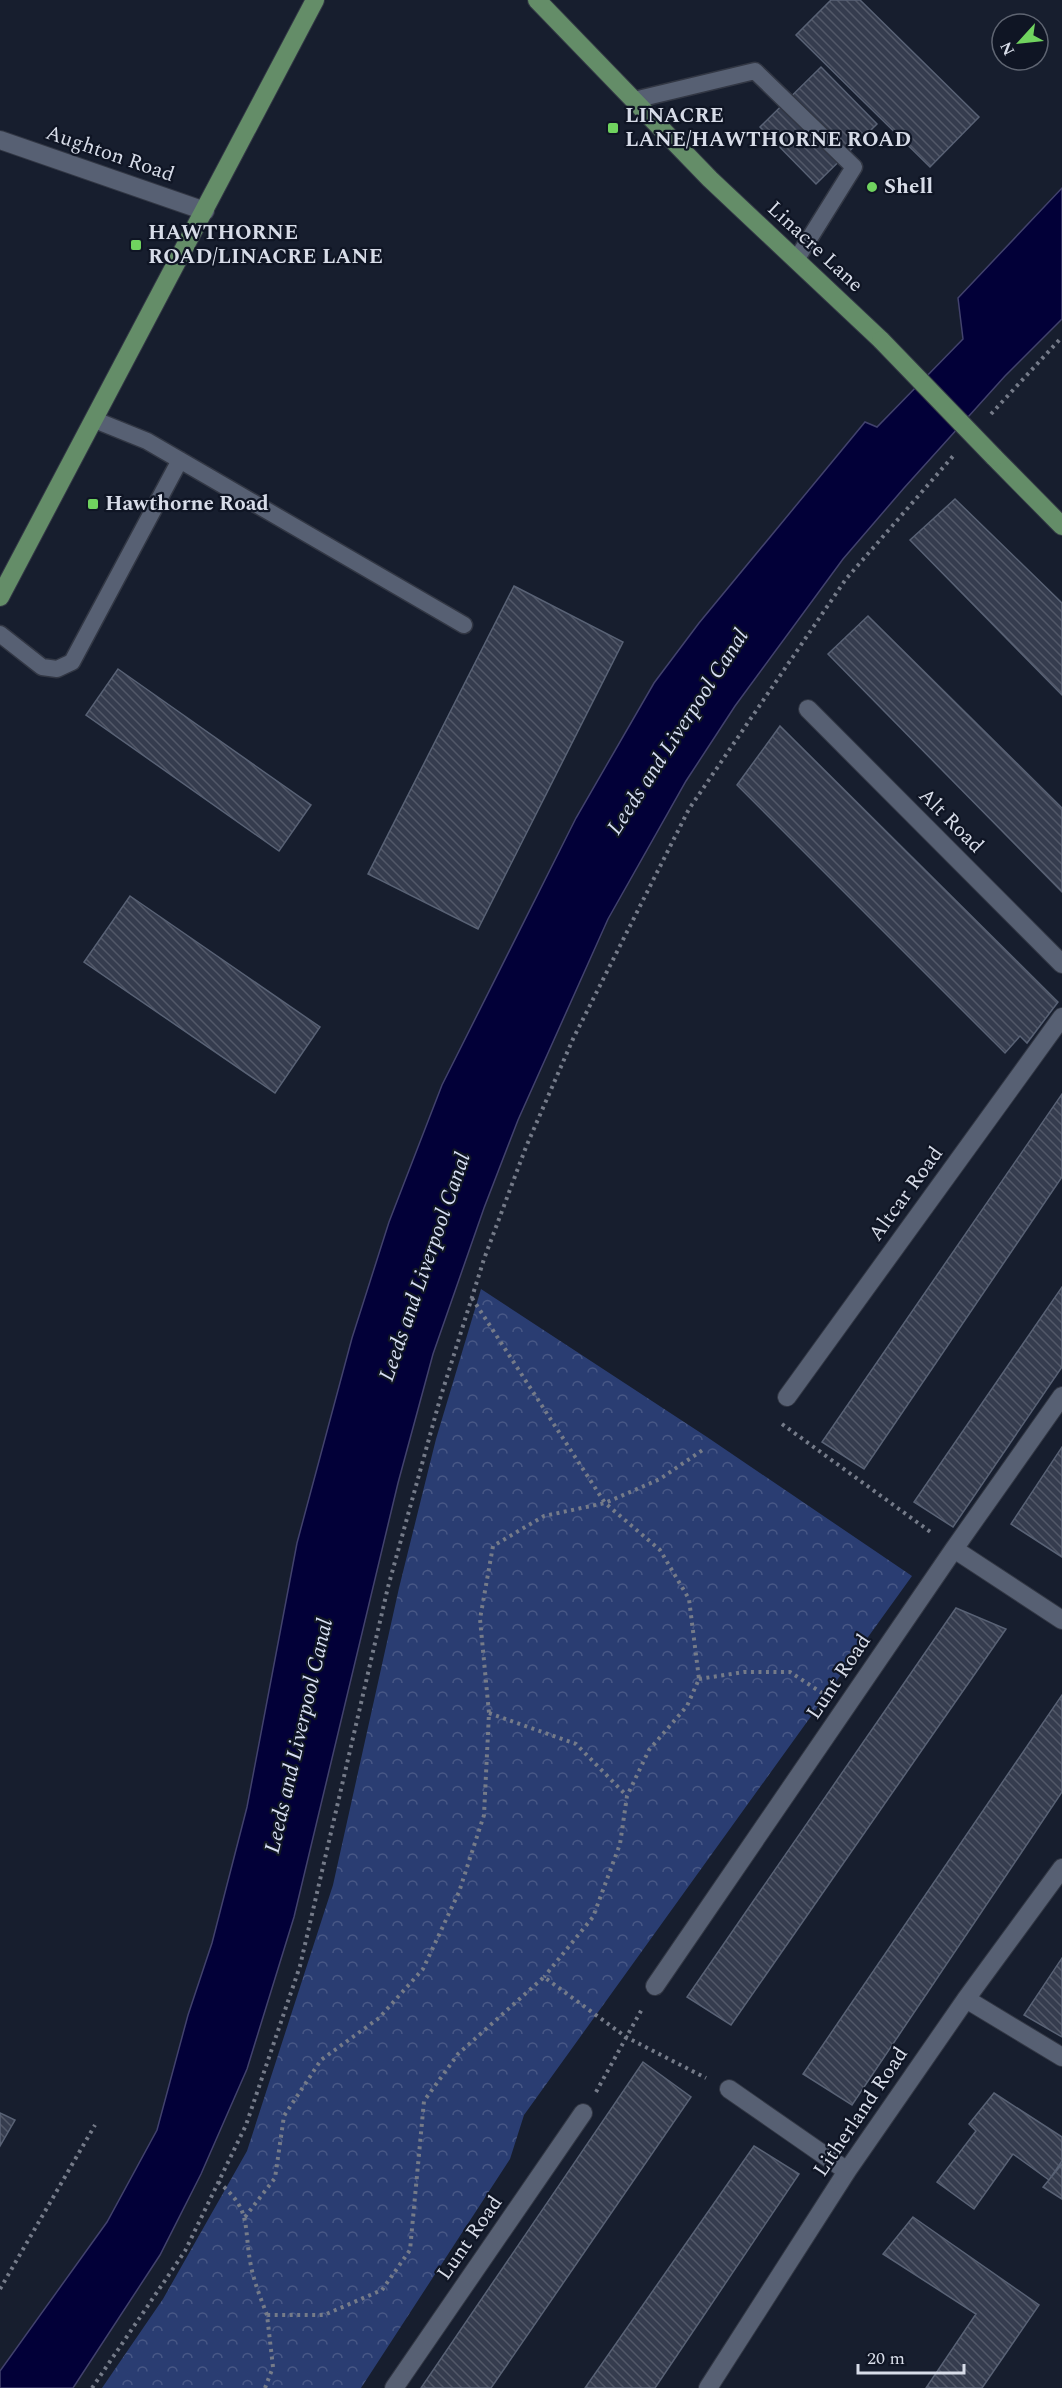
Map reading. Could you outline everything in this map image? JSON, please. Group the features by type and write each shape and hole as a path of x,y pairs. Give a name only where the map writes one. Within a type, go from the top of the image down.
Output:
{"main road":[{"path":"0,597 315,0"},
{"name":"Linacre Lane","path":"537,0 711,179 880,340 1062,526"}],"street":[{"name":"Aughton Road","path":"0,140 205,211"},
{"name":"Alt Road","path":"808,709 1062,964"},
{"name":"Altcar Road","path":"787,1396 1062,1017"},
{"name":"Lunt Road","path":"655,1986 954,1549 1062,1396"},
{"path":"954,1549 1062,1620"},
{"name":"Litherland Road","path":"708,2388 847,2171 966,1999 1062,1868"},
{"path":"966,1999 1062,2057"},
{"path":"729,2089 847,2171"},
{"name":"Lunt Road","path":"394,2388 584,2113"}],"lane":[{"path":"634,100 754,70 854,167 796,260"},
{"path":"94,420 147,441 464,625"},
{"path":"0,634 42,667 57,669 72,662 180,460"}],"path":[{"path":"985,421 1062,338"},
{"path":"92,2388 185,2251 246,2125 300,1965 388,1587 440,1399 484,1259 526,1147 568,1050 688,809 846,579 961,447"},
{"path":"267,2315 324,2315 382,2290 410,2250 424,2101 458,2054 544,1977 593,1917 620,1844 627,1796 649,1750 687,1706 699,1679 689,1599 660,1550 605,1503 472,1297"},
{"path":"787,1396 774,1418 954,1549"},
{"path":"245,2217 275,2178 284,2116 321,2060 379,2018 423,1969 459,1892 484,1815 489,1713 480,1619 493,1546 544,1516 605,1503 660,1479 704,1449"},
{"path":"699,1679 744,1672 790,1672 844,1709"},
{"path":"489,1713 576,1744 627,1796"},
{"path":"544,1977 626,2037 729,2089"},
{"path":"584,2113 655,1986"},
{"path":"0,2289 95,2125"},
{"path":"218,2182 233,2194 245,2217 251,2267 267,2315 273,2367 265,2388"}],"green space":[{"path":"481,1289 707,1437 912,1576 524,2115 510,2159 361,2388 102,2388 163,2299 247,2151 333,1885 399,1588 436,1439"}],"water":[{"name":"Leeds and Liverpool Canal","path":"1062,188 1062,319 1005,376 843,559 735,706 686,781 608,919 518,1120 484,1208 433,1354 398,1483 294,1917 247,2069 201,2174 160,2255 73,2388 0,2388 0,2371 107,2222 157,2130 188,2015 212,1943 247,1807 297,1543 352,1338 389,1222 442,1085 576,818 654,683 699,623 865,422 877,427 963,339 958,298"}],"building":[{"path":"831,0 860,0 979,117 930,167 796,35"},
{"path":"821,67 877,124 816,184 760,127"},
{"path":"955,499 1062,603 1062,695 910,540"},
{"path":"514,586 623,642 478,929 368,874"},
{"path":"868,616 1062,808 1062,892 828,654"},
{"path":"118,669 311,805 279,851 86,715"},
{"path":"780,726 1058,1002 1027,1043 1020,1036 1005,1053 737,785"},
{"path":"130,896 320,1027 275,1093 84,962"},
{"path":"1062,1094 1062,1177 864,1469 822,1442"},
{"path":"1062,1287 1062,1367 953,1527 914,1502"},
{"path":"1062,1447 1062,1557 1011,1524"},
{"path":"956,1608 1006,1629 731,2025 687,1997"},
{"path":"1062,1695 1062,1792 852,2105 803,2074"},
{"path":"1062,1958 1062,2037 1024,2015"},
{"path":"643,2062 691,2097 491,2388 421,2388"},
{"path":"994,2093 1062,2137 1062,2161 1049,2180 1013,2154 974,2209 937,2182 976,2131 969,2124"},
{"path":"0,2113 15,2120 0,2146"},
{"path":"754,2146 799,2174 655,2388 585,2388"},
{"path":"1062,2164 1062,2199 1043,2187"},
{"path":"913,2217 1039,2305 982,2388 926,2388 976,2314 883,2254"}],"place":[{"name":"LINACRE LANE/HAWTHORNE ROAD","path":"613,128"},
{"name":"Shell","path":"872,187"},
{"name":"HAWTHORNE ROAD/LINACRE LANE","path":"136,245"},
{"name":"Hawthorne Road","path":"93,504"}]}
